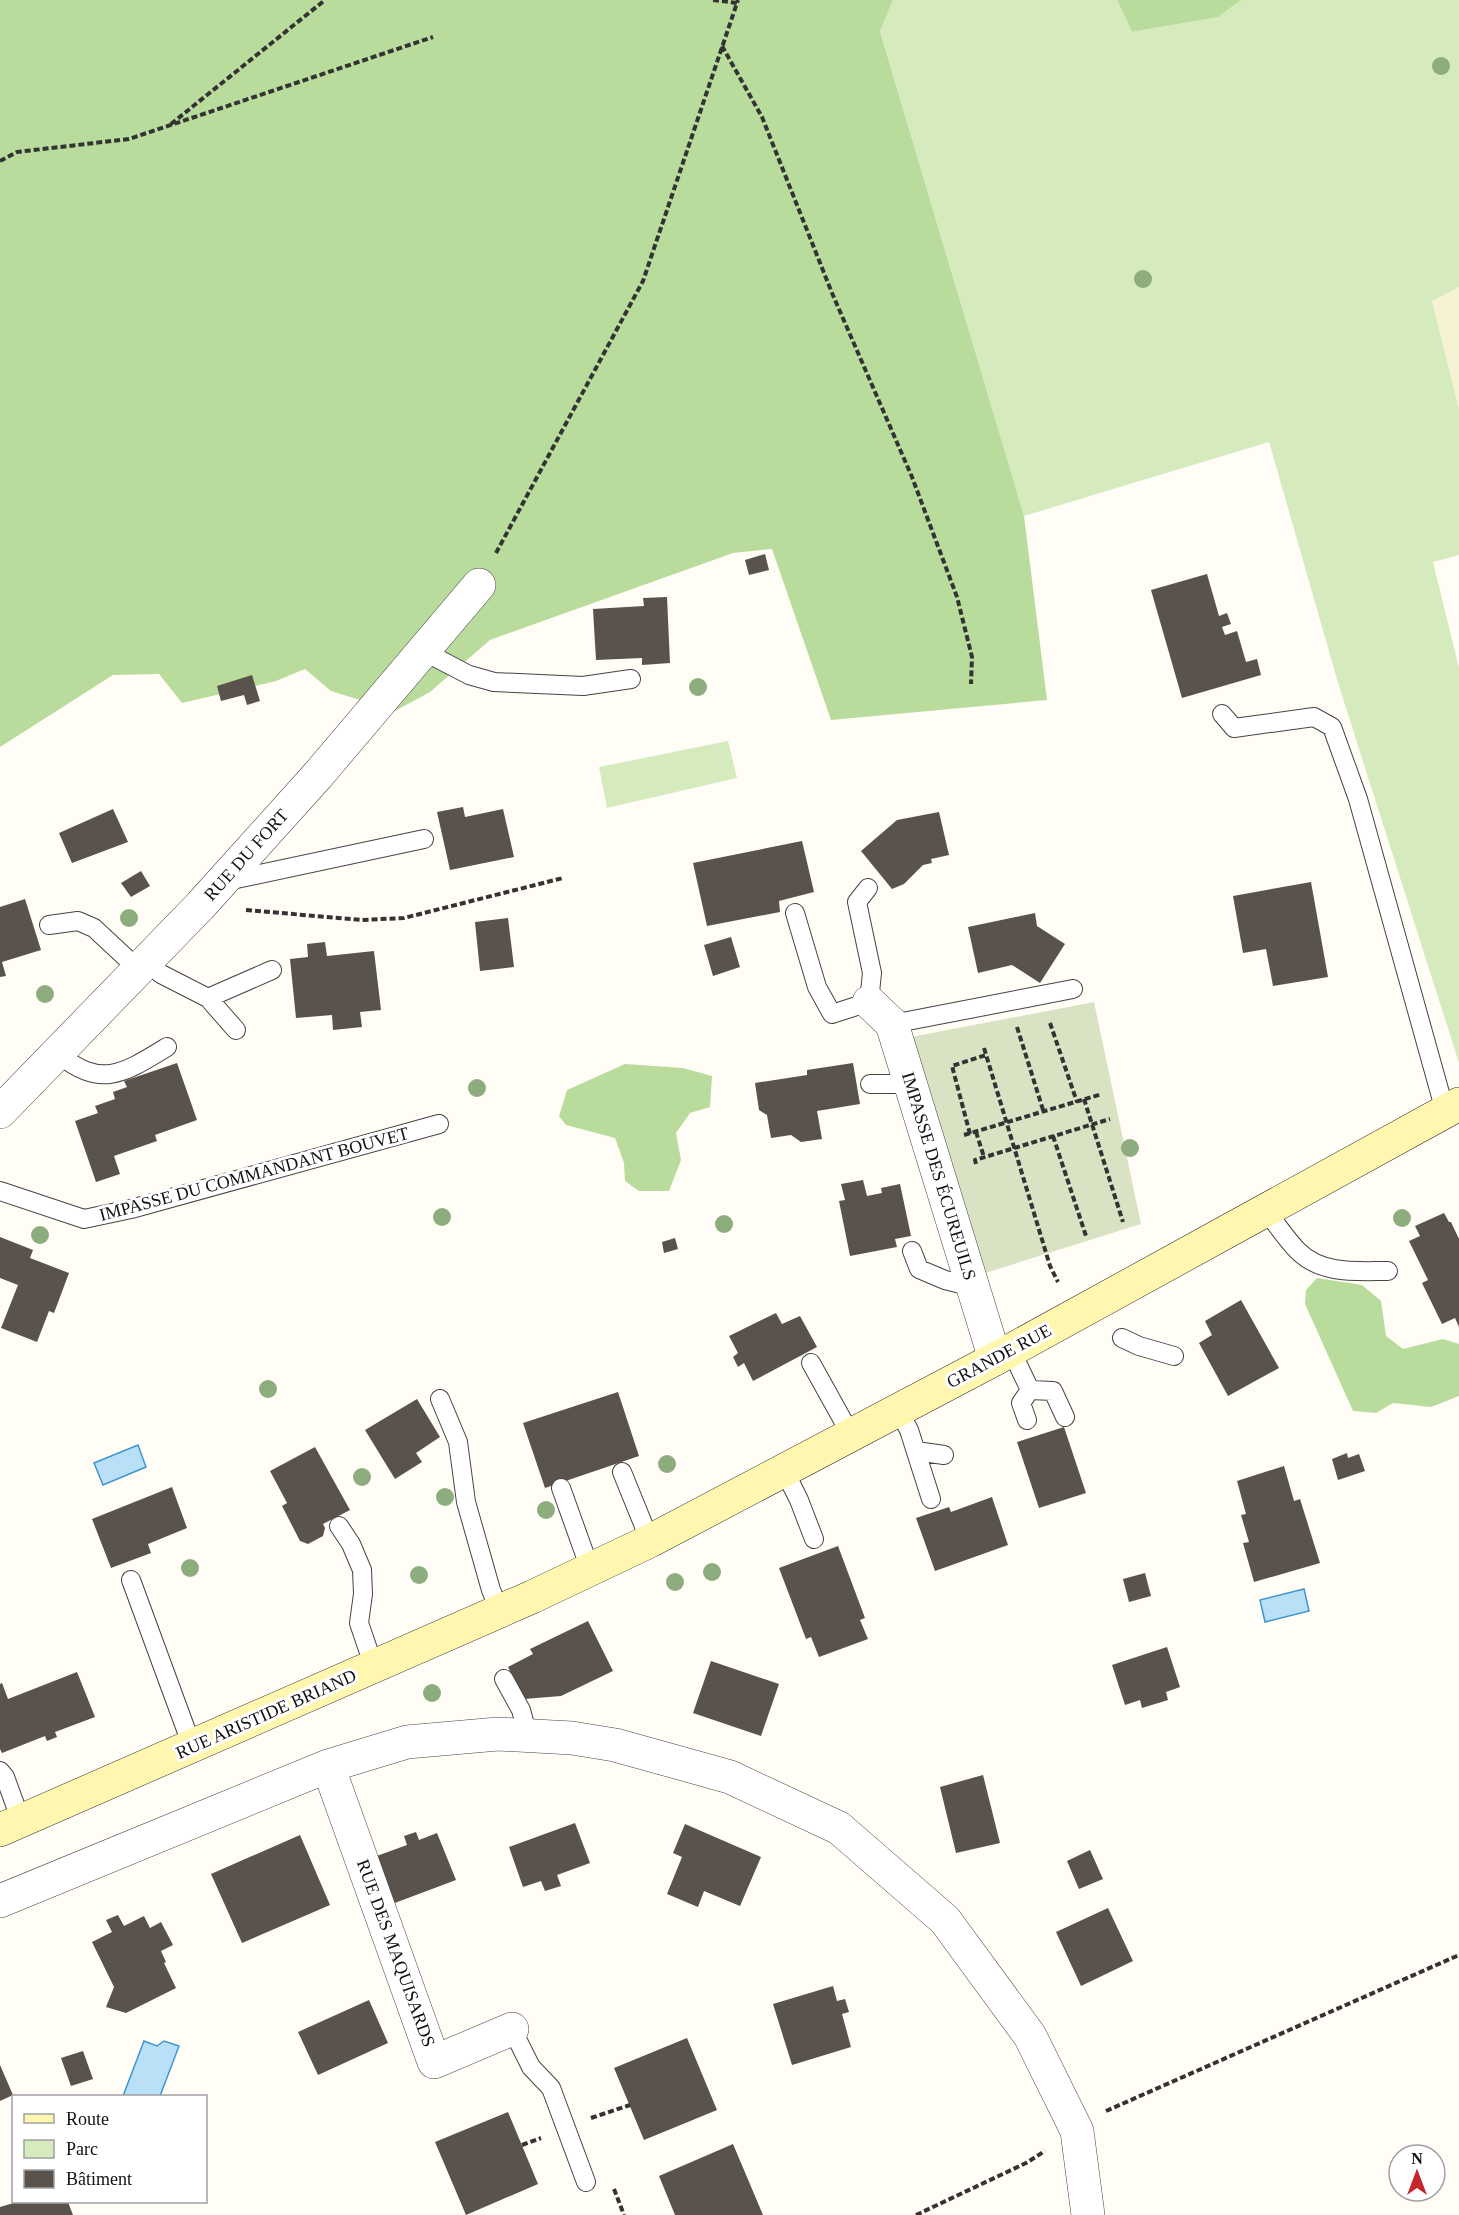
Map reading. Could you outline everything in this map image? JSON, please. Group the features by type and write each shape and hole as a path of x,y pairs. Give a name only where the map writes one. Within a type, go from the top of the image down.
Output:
{"street":[{"name":"RUE DU FORT","path":"0,1112 222,882 318,775 479,585"},
{"name":"IMPASSE DES ÉCUREUILS","path":"881,1013 910,1083 973,1287 1003,1355"},
{"name":"GRANDE RUE","path":"532,1598 650,1541 1003,1355 1452,1107"},
{"name":"RUE ARISTIDE BRIAND","path":"11,1826 532,1598"},
{"path":"0,1901 328,1766 407,1742 498,1734 573,1738 615,1745 730,1776 839,1828 945,1920 1030,2036 1077,2131 1088,2215"},
{"name":"RUE DES MAQUISARDS","path":"328,1766 435,2062 512,2029"}],"lane":[{"path":"423,651 469,675 494,682 583,686 631,679"},
{"path":"1222,714 1234,729 1314,717 1332,727 1358,799 1452,1107"},
{"path":"222,882 424,840"},
{"path":"868,888 857,902 881,1013"},
{"path":"795,913 817,987 832,1014 881,1013 1073,989"},
{"path":"49,925 78,921 94,928 142,966 208,998 236,1030"},
{"path":"208,998 272,970"},
{"path":"57,1053 70,1063 94,1075 113,1074 140,1063 166,1047"},
{"path":"870,1083 910,1083"},
{"name":"IMPASSE DU COMMANDANT BOUVET","path":"0,1191 84,1219 131,1209 439,1125"},
{"path":"1265,1210 1298,1252 1316,1263 1343,1271 1388,1271"},
{"path":"912,1251 919,1269 945,1280 973,1287"},
{"path":"1122,1338 1139,1346 1174,1356"},
{"path":"1003,1355 1030,1390 1053,1391 1065,1417"},
{"path":"811,1363 851,1435"},
{"path":"1027,1420 1021,1403 1030,1390"},
{"path":"440,1399 458,1442 466,1502 491,1590 500,1612"},
{"path":"898,1410 909,1430 931,1499"},
{"path":"916,1450 944,1455"},
{"path":"784,1470 814,1539"},
{"path":"622,1472 650,1541"},
{"path":"561,1488 590,1569"},
{"path":"339,1526 351,1544 362,1570 363,1594 359,1623 374,1667"},
{"path":"131,1580 192,1746"},
{"path":"504,1679 520,1710 528,1736"},
{"path":"0,1771 5,1777 11,1826"},
{"path":"512,2029 531,2067 551,2088 586,2182"}],"path":[{"path":"168,126 325,0"},
{"path":"479,585 643,281 737,2 713,0"},
{"path":"0,160 17,152 129,139 433,37"},
{"path":"722,46 762,117 832,293 912,477 957,597 972,657 971,684"},
{"path":"200,906 362,920 404,918 563,878"},
{"path":"1049,1020 1077,1102"},
{"path":"1016,1024 1044,1113"},
{"path":"984,1048 1050,1266 1060,1286"},
{"path":"970,1134 952,1066 986,1055"},
{"path":"955,1138 1101,1094"},
{"path":"1084,1099 1123,1222"},
{"path":"978,1171 975,1160 1110,1119"},
{"path":"976,1132 984,1157"},
{"path":"1053,1136 1086,1236"},
{"path":"916,2215 1026,2163 1109,2109 1459,1955"},
{"path":"586,2120 630,2105"}],"shaded area":[{"path":"1459,287 1459,409 1432,301"}],"green space":[{"path":"0,0 893,0 880,31 1024,516 1047,700 831,720 772,549 733,553 490,640 430,692 395,711 331,691 305,669 276,681 182,703 159,674 113,675 0,747"},
{"path":"893,0 1117,0 1132,32 1218,17 1241,0 1459,0 1459,287 1432,301 1459,409 1459,555 1433,562 1459,668 1459,1063 1339,686 1269,442 1024,516 880,30"},
{"path":"1117,0 1241,0 1218,17 1132,32"},
{"path":"728,741 737,778 607,808 599,767"},
{"path":"1094,1002 1141,1224 979,1275 911,1037"},
{"path":"625,1064 683,1068 712,1076 710,1107 690,1113 676,1133 681,1160 669,1191 639,1191 625,1181 624,1163 615,1138 566,1125 559,1116 567,1090"},
{"path":"1317,1278 1362,1285 1381,1301 1386,1336 1403,1349 1443,1339 1459,1344 1459,1396 1431,1407 1393,1403 1376,1413 1353,1411 1305,1304 1306,1290"}],"water":[{"path":"138,1445 146,1467 103,1485 94,1463"},
{"path":"1304,1589 1309,1611 1265,1622 1260,1600"},
{"path":"144,2041 157,2046 164,2041 179,2046 160,2095 123,2095"}],"building":[{"path":"765,554 769,570 749,575 745,560"},
{"path":"1207,574 1219,616 1227,613 1231,624 1222,627 1225,635 1237,631 1246,662 1257,659 1261,675 1182,698 1151,590"},
{"path":"667,597 670,663 642,665 642,658 596,660 593,609 644,606 643,598"},
{"path":"252,675 260,701 247,705 244,695 221,701 217,686"},
{"path":"463,807 465,817 503,809 514,857 450,870 437,812"},
{"path":"113,809 128,842 72,863 59,833"},
{"path":"939,812 949,855 931,859 932,863 923,865 904,884 892,889 861,851 897,820"},
{"path":"802,841 814,892 779,901 780,912 707,926 693,863"},
{"path":"141,871 150,886 131,897 121,883"},
{"path":"1311,882 1328,977 1273,986 1266,949 1243,953 1233,896"},
{"path":"25,899 41,950 2,962 6,976 0,977 0,907"},
{"path":"1035,913 1037,926 1065,944 1040,983 1012,965 978,973 968,927"},
{"path":"508,918 514,967 480,971 475,922"},
{"path":"731,937 740,967 713,976 704,945"},
{"path":"325,942 327,956 374,951 381,1010 360,1012 362,1027 333,1030 332,1015 296,1018 290,959 308,957 307,944"},
{"path":"177,1063 197,1120 155,1135 157,1141 114,1156 120,1174 96,1182 75,1121 98,1113 95,1106 115,1099 113,1092 127,1087 124,1081"},
{"path":"853,1063 860,1104 817,1111 822,1139 801,1142 791,1135 771,1138 767,1115 759,1110 755,1083 807,1075 807,1070"},
{"path":"863,1180 867,1196 882,1193 881,1188 900,1184 911,1236 895,1239 897,1247 850,1256 839,1201 845,1200 841,1184"},
{"path":"1444,1213 1459,1239 1459,1327 1455,1318 1442,1324 1422,1283 1428,1280 1409,1241 1420,1236 1415,1226"},
{"path":"0,1237 33,1250 30,1258 69,1273 54,1313 49,1311 37,1342 1,1328 18,1285 0,1278"},
{"path":"675,1238 678,1249 664,1253 662,1242"},
{"path":"1241,1300 1279,1368 1228,1396 1199,1343 1212,1335 1205,1321"},
{"path":"776,1313 782,1324 800,1316 817,1347 753,1381 744,1363 738,1367 733,1357 738,1353 729,1336"},
{"path":"618,1392 639,1456 545,1488 523,1423"},
{"path":"417,1399 440,1437 416,1453 422,1462 395,1479 365,1430"},
{"path":"1064,1427 1086,1493 1039,1508 1017,1442"},
{"path":"315,1447 350,1510 323,1524 325,1528 323,1536 308,1544 300,1541 282,1506 287,1503 270,1471"},
{"path":"1347,1453 1348,1458 1359,1454 1365,1471 1338,1480 1332,1459"},
{"path":"1284,1466 1294,1501 1300,1499 1320,1563 1254,1582 1243,1543 1249,1542 1241,1515 1246,1514 1237,1481"},
{"path":"172,1487 187,1528 148,1544 151,1553 111,1568 92,1519"},
{"path":"992,1497 1008,1545 935,1571 916,1518 949,1507 951,1512"},
{"path":"838,1546 865,1618 860,1620 868,1639 819,1657 811,1637 806,1639 779,1568"},
{"path":"1145,1573 1151,1596 1129,1602 1123,1579"},
{"path":"588,1621 613,1671 561,1696 524,1699 508,1667 533,1654 530,1649"},
{"path":"1167,1647 1180,1687 1166,1692 1168,1700 1142,1708 1140,1700 1125,1705 1112,1665"},
{"path":"711,1661 779,1684 761,1736 693,1713"},
{"path":"77,1672 95,1717 55,1732 57,1737 47,1741 45,1736 2,1753 0,1749 0,1684 2,1683 8,1699"},
{"path":"983,1775 1000,1843 956,1853 940,1787"},
{"path":"575,1823 590,1863 557,1875 561,1886 545,1891 541,1881 523,1887 509,1847"},
{"path":"685,1824 761,1857 740,1906 704,1891 698,1907 667,1894 682,1857 673,1853"},
{"path":"416,1832 419,1840 437,1833 456,1880 392,1904 374,1857 407,1845 404,1836"},
{"path":"300,1835 330,1905 242,1943 211,1874"},
{"path":"1090,1850 1103,1879 1079,1889 1067,1861"},
{"path":"1108,1908 1133,1961 1081,1986 1056,1932"},
{"path":"118,1915 124,1926 144,1916 150,1928 161,1922 173,1945 161,1951 176,1988 126,2013 106,2007 114,1987 92,1942 112,1932 106,1920"},
{"path":"833,1986 837,2001 845,1999 849,2012 842,2014 851,2047 792,2065 773,2004"},
{"path":"369,2000 388,2043 318,2075 298,2032"},
{"path":"687,2038 717,2110 644,2140 614,2068"},
{"path":"83,2051 93,2079 71,2086 61,2058"},
{"path":"0,2065 13,2095 0,2101"},
{"path":"508,2112 538,2184 466,2215 435,2142"},
{"path":"733,2144 763,2215 675,2215 659,2176"},
{"path":"14,2203 68,2203 73,2215 0,2215 0,2207"}]}
